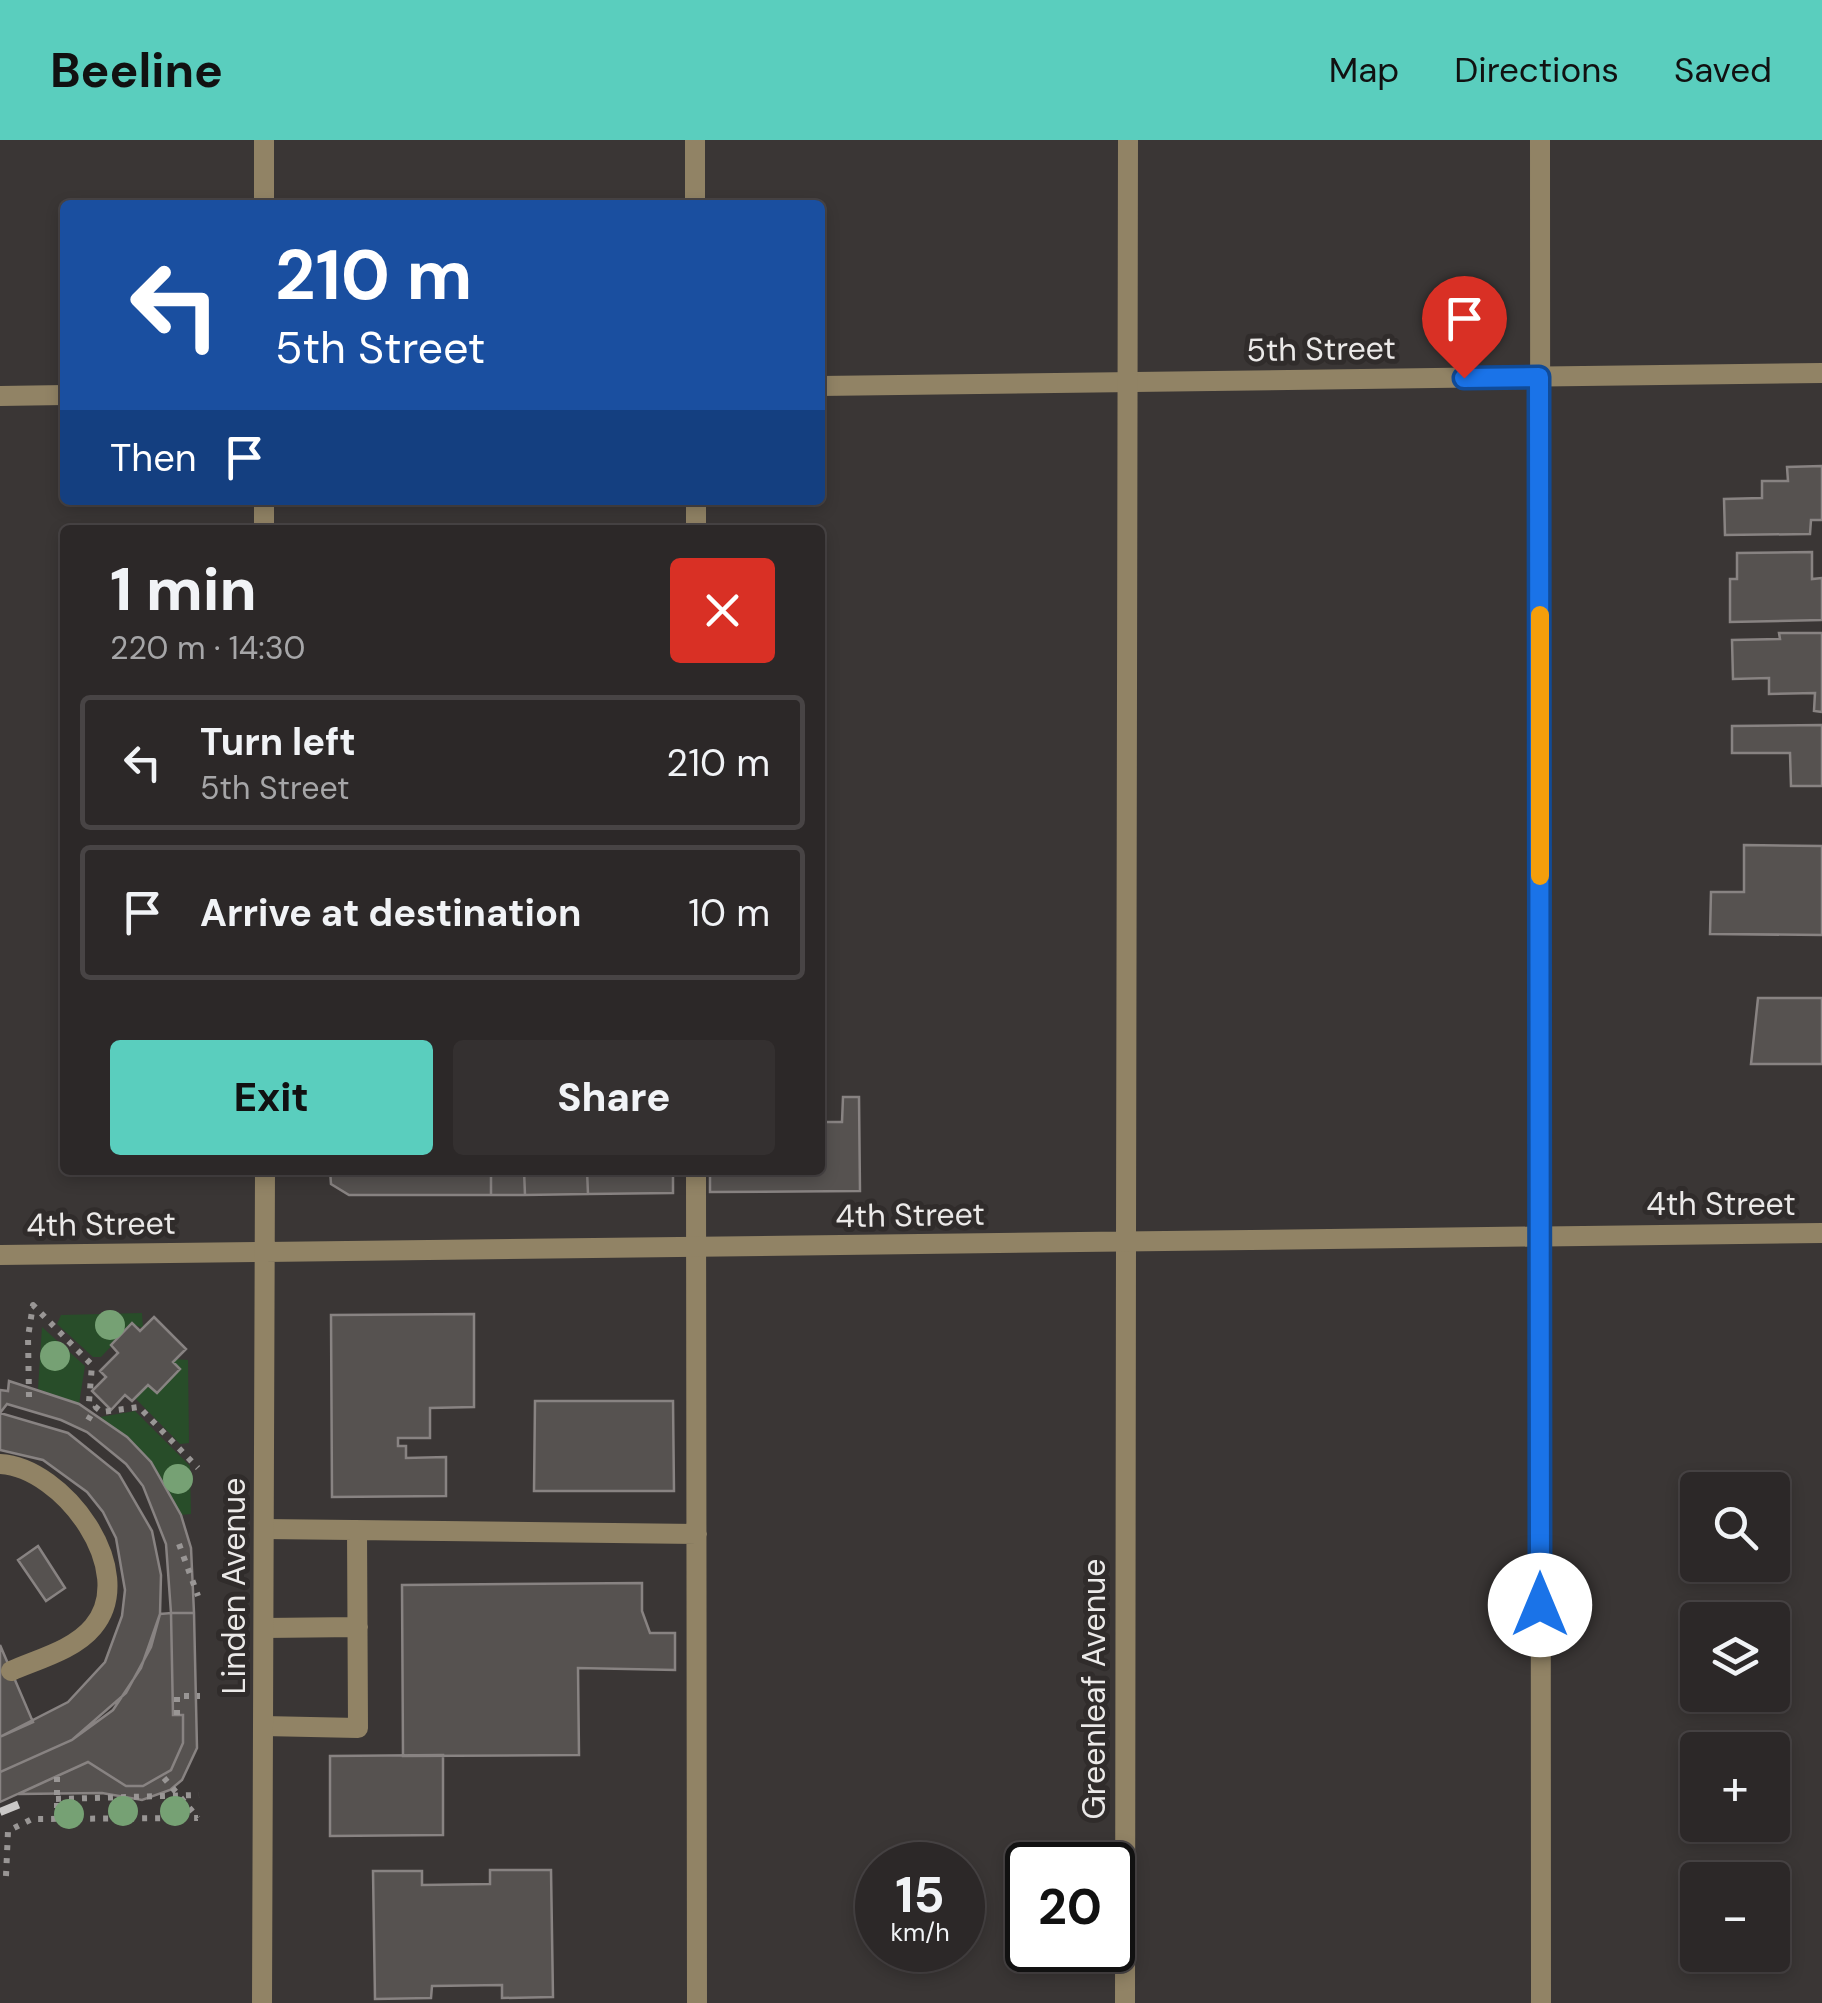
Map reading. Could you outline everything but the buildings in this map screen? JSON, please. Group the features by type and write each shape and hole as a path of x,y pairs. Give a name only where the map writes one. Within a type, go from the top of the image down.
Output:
{"street":[{"path":"264,140 264,200"},
{"path":"695,140 695,200"},
{"name":"Greenleaf Avenue","path":"1125,2003 1128,140"},
{"path":"1540,140 1540,2003"},
{"name":"5th Street","path":"825,386 1822,373"},
{"path":"0,396 60,395"},
{"name":"Linden Avenue","path":"262,2003 265,1175"},
{"path":"696,1175 697,2003"},
{"name":"4th Street","path":"0,1255 696,1250 1126,1240 1822,1233"},
{"path":"0,1464 34,1471 63,1494 90,1531 105,1562 107,1588 104,1610 76,1643 11,1671"},
{"path":"264,1528 697,1534"},
{"path":"263,1726 358,1728 356,1530"},
{"path":"264,1628 358,1627"}],"path":[{"path":"29,1397 28,1336 33,1306 92,1365 88,1402 102,1412 139,1407 198,1468"},
{"path":"88,1420 96,1407"},
{"path":"179,1544 198,1596"},
{"path":"178,1715 177,1696 200,1696"},
{"path":"56,1777 57,1819"},
{"path":"6,1876 8,1831 32,1819 198,1818 164,1778"},
{"path":"56,1799 199,1795"}],"green space":[{"path":"142,1313 143,1328 132,1324 101,1357 93,1357 57,1324 61,1315"},
{"path":"42,1327 85,1366 79,1404 38,1389"},
{"path":"188,1360 189,1443 180,1444 135,1398 148,1385 157,1393 180,1370 173,1362"},
{"path":"135,1411 190,1466 191,1514 181,1515 151,1462 100,1417"}],"railway":[{"path":"0,1812 25,1802"}],"slow traffic":[{"path":"1540,615 1540,876"}],"route":[{"path":"1464,378 1539,377 1540,1605"}]}
